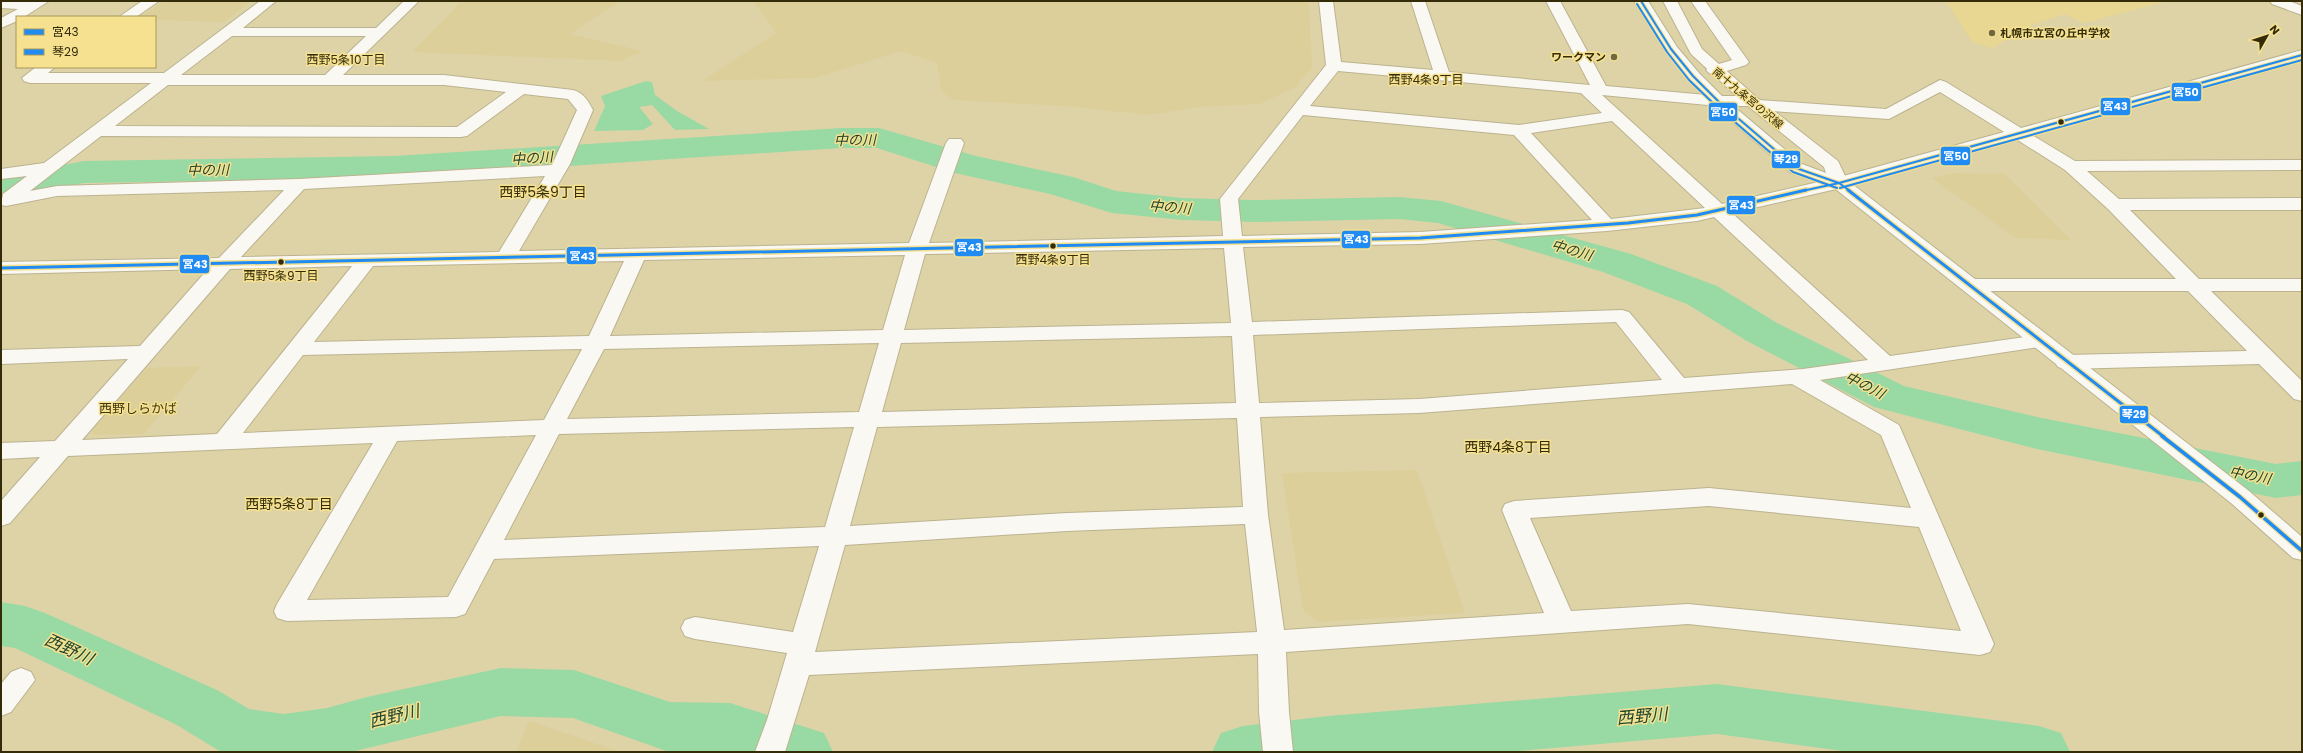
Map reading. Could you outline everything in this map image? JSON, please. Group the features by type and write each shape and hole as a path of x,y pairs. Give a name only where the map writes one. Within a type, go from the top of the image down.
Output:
{"street":[{"path":"128,16 152,1"},
{"path":"6,201 96,131 269,1"},
{"path":"329,80 412,1"},
{"path":"1278,752 1274,712 1272,642 1256,515 1242,329 1229,199 1334,66 1326,1"},
{"path":"1418,1 1443,76"},
{"path":"1553,1 1593,90 1614,116 1887,365"},
{"name":"南十九条宮の沢線","path":"1641,1 1671,49 1692,76 1718,101 1796,168 1839,183 2240,497 2302,551"},
{"name":"南十九条宮の沢線","path":"1670,1 1696,51 1714,70 1753,103 1832,165 1839,183"},
{"path":"1698,1 1741,62 1714,70"},
{"path":"2277,1 2302,11"},
{"path":"1,4 39,3"},
{"path":"1,24 39,3"},
{"path":"228,32 380,32"},
{"path":"1,268 917,248 1232,231 1420,238 1607,225 1716,210 1839,183 2302,55"},
{"path":"1334,66 1718,101 1889,114 1940,85 2071,166 2114,205 2302,394"},
{"path":"45,68 30,78 444,80 572,95 581,102 585,110 559,167 505,258"},
{"path":"96,131 461,132 522,88"},
{"path":"1298,110 1519,130 1614,116"},
{"path":"1519,130 1607,225"},
{"path":"770,752 782,720 917,248 955,143"},
{"path":"2071,166 2302,165"},
{"path":"6,201 58,191 299,184 559,167"},
{"path":"1,174 45,170"},
{"path":"1,518 224,264 299,184"},
{"path":"2114,205 2302,204"},
{"path":"389,435 287,611 456,607 597,342 638,254"},
{"path":"224,442 366,261"},
{"path":"1969,286 2302,284"},
{"path":"297,349 892,335 1242,329 1622,316 1678,386"},
{"path":"1,451 61,450 552,427 1419,406 1800,377 2039,341"},
{"path":"1,357 147,352"},
{"path":"2066,362 2265,357"},
{"path":"694,628 801,654 1272,642 1688,614 1980,644 1891,430 1800,377"},
{"path":"1562,622 1514,510 1709,497 1928,519"},
{"path":"486,550 835,536 1067,522 1256,515"},
{"path":"1,704 21,680"}],"shaded area":[{"name":"札幌市立宮の丘中学校","path":"1946,1 2168,1 2084,23 2065,14 2034,24 1992,48 1972,42"},
{"path":"646,81 652,82 655,95 677,111 709,129 675,130 652,105 639,107 653,124 643,130 594,131 605,106 601,96"}],"green space":[{"path":"165,1 251,1 224,22 156,20 156,16 142,16"},
{"path":"462,1 620,1 570,34 642,51 620,61 412,52"},
{"path":"753,1 1309,1 1312,68 1295,87 1260,104 1199,107 1149,115 1064,106 954,100 941,91 937,63 901,51 815,78 702,81 776,33"},
{"path":"1954,173 2005,174 2071,240 2016,238 1932,178"},
{"name":"西野しらかば","path":"201,366 144,434 94,435 92,430 147,368"},
{"path":"1417,470 1465,613 1318,622 1303,610 1282,473"},
{"path":"529,721 621,752 516,752"}],"waterway":[{"name":"中の川","path":"1,188 84,172 394,167 686,147 842,138 879,138 968,165 1060,185 1112,202 1182,209 1254,211 1399,208 1441,212 1617,263 1702,295 1762,332 1890,397 2037,433 2276,481 2302,478"},
{"name":"西野川","path":"1,624 25,628 198,708 237,732 284,740 327,734 367,722 501,692 574,694 670,727 730,728 802,752"},
{"name":"西野川","path":"1243,752 1328,742 1717,709 2039,752"}],"transit line":[{"name":"琴29","path":"1641,1 1671,49 1693,76 1718,101 1796,168 1839,183 2240,497 2302,551"},
{"name":"宮50","path":"1637,4 1667,52 1689,80 1715,105 1793,172 1837,188"},
{"name":"宮43","path":"1,268 1420,238 1628,223 1697,215 1839,183 2302,55"},
{"name":"宮50","path":"1840,188 2302,60"}],"place":[{"name":"札幌市立宮の丘中学校","path":"1992,33"},
{"name":"ワークマン","path":"1614,57"},
{"name":"西野4条9丁目","path":"1053,246"},
{"name":"西野5条9丁目","path":"281,262"}],"district":[{"name":"西野5条10丁目","path":"346,60"},
{"name":"西野4条9丁目","path":"1426,80"},
{"name":"西野5条9丁目","path":"543,192"},
{"name":"西野4条8丁目","path":"1508,447"},
{"name":"西野5条8丁目","path":"289,504"}]}
